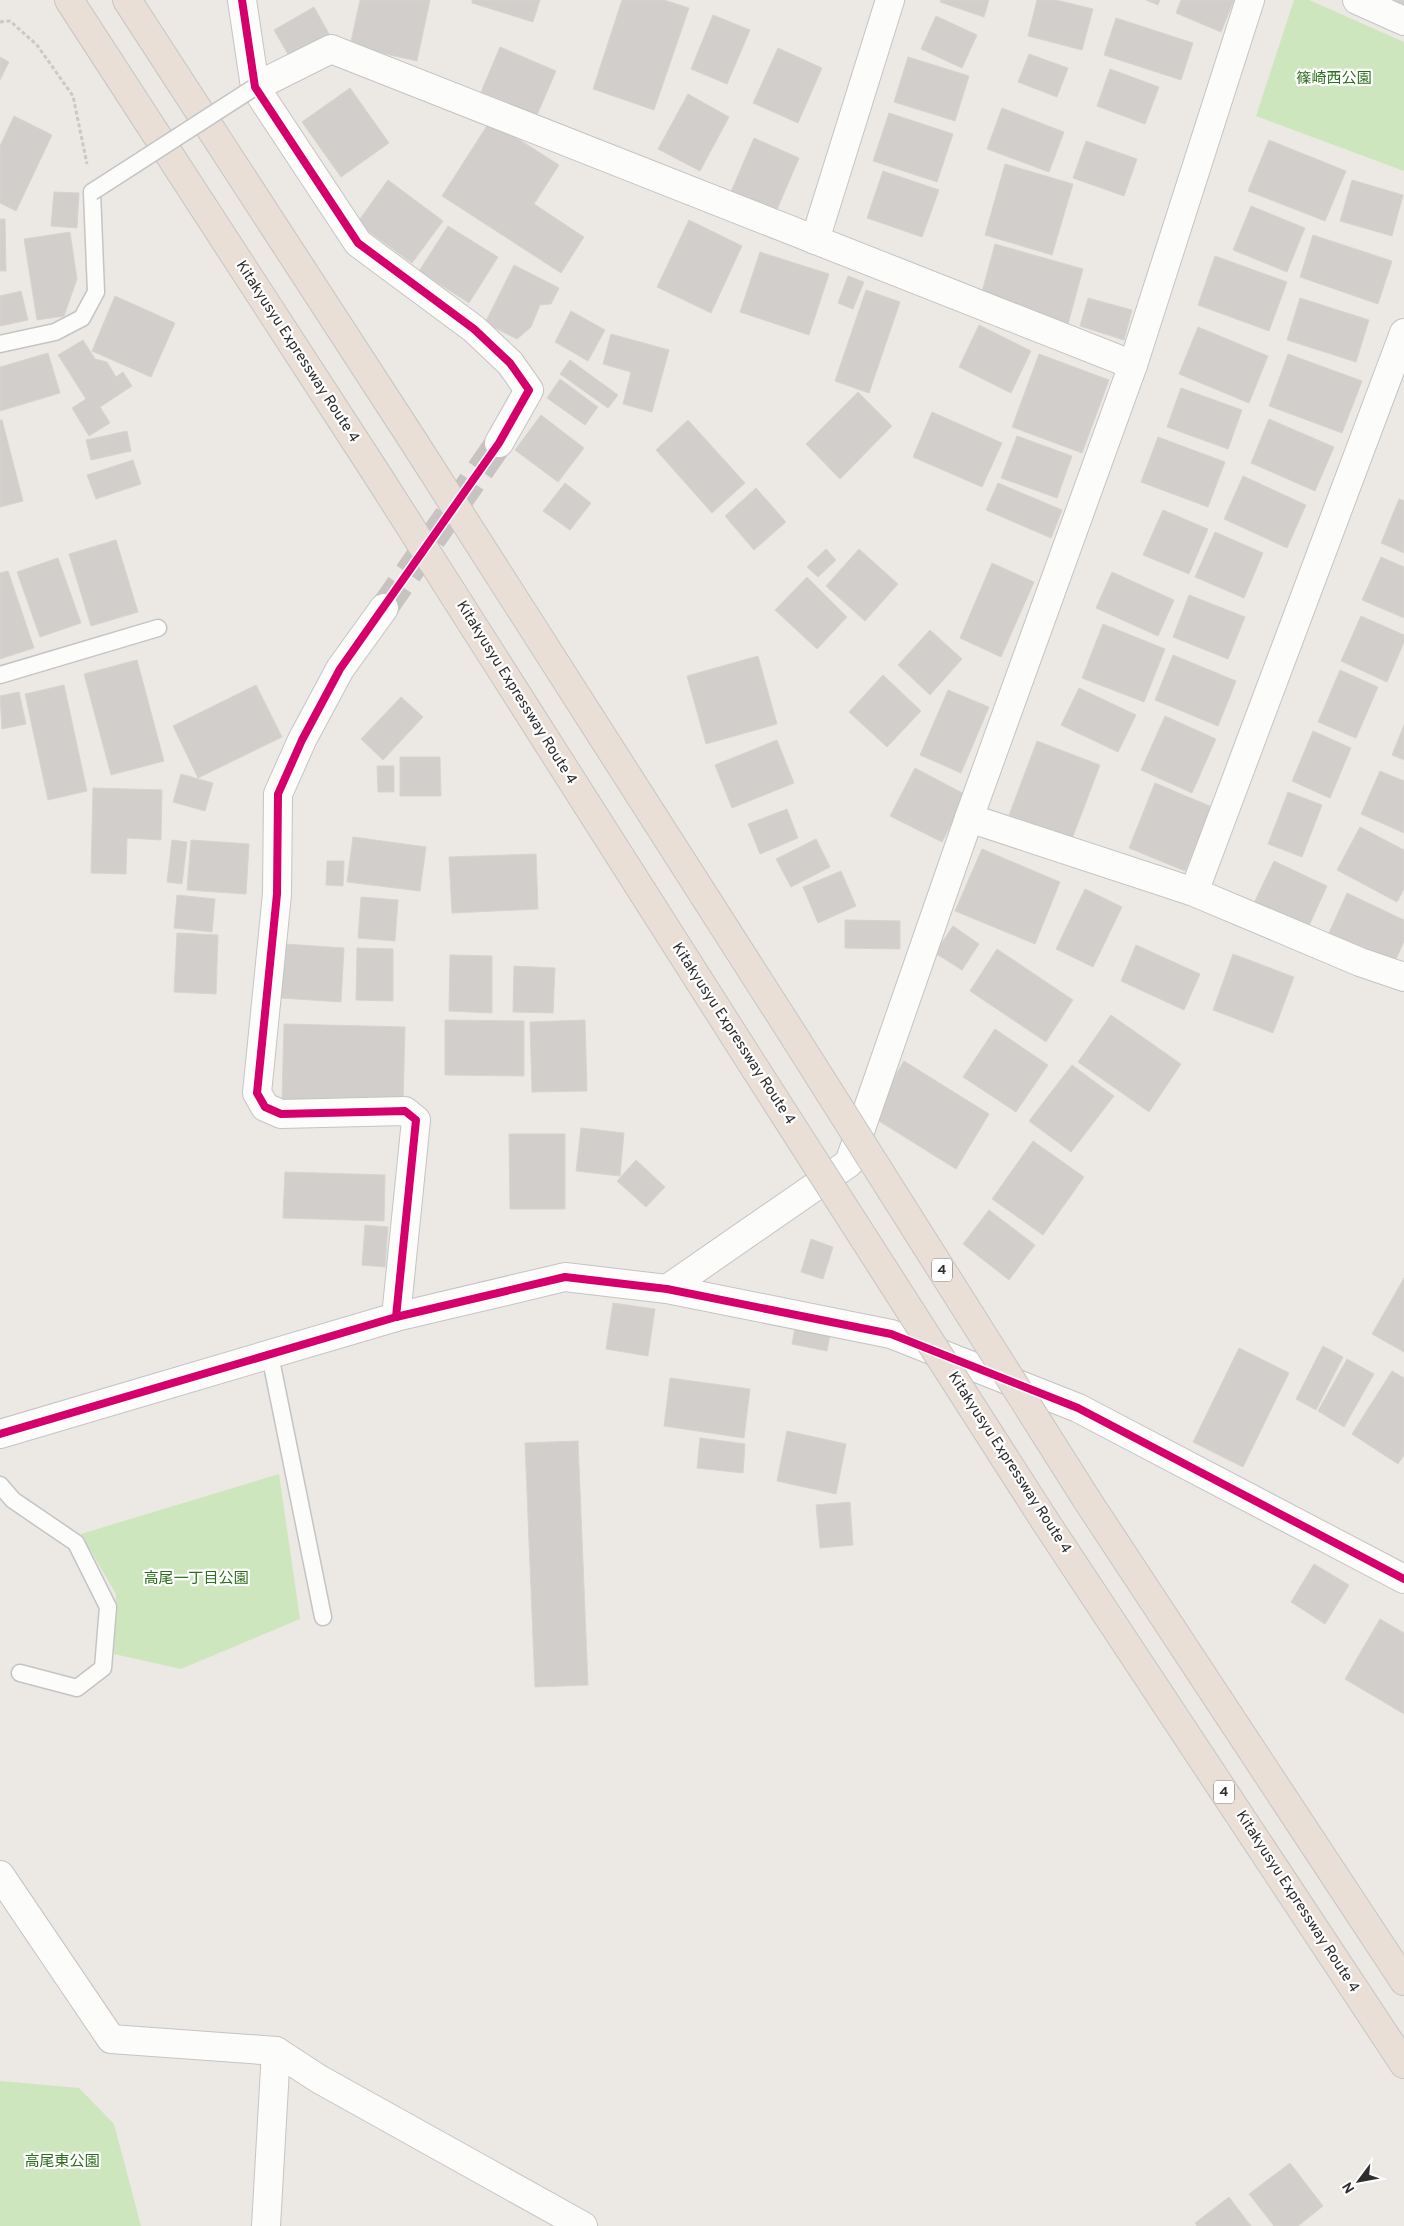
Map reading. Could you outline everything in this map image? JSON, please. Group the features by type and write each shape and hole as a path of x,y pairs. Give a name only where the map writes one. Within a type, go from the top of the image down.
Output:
{"highway":[{"name":"Kitakyusyu Expressway Route 4","path":"69,0 378,476 1045,1521 1404,2064"},
{"name":"4","path":"126,0 414,442 1087,1500 1404,1981"}],"street":[{"path":"242,0 255,87 358,243 474,329 510,363 529,390 499,443"},
{"path":"816,240 890,0"},
{"path":"667,1289 849,1163 969,818 1133,365 1250,0"},
{"path":"1357,0 1404,21"},
{"path":"255,87 332,49 1133,365"},
{"path":"1194,892 1404,332"},
{"path":"384,608 340,669 302,740 278,794 277,894 257,1093 264,1108 281,1114 405,1111 416,1120 396,1317"},
{"path":"969,818 1194,892 1360,962 1404,978"},
{"path":"0,1434 396,1317 565,1277 667,1289 891,1334 1078,1408 1404,1579"},
{"path":"0,1875 112,2039 276,2050 319,2078 583,2226"},
{"path":"266,2226 276,2050"}],"lane":[{"path":"0,344 55,332 82,318 96,292 92,192 255,87"},
{"path":"0,675 158,628"},
{"path":"270,1355 323,1617"},
{"path":"0,1485 12,1500 76,1543 108,1606 102,1668 77,1688 20,1673"}],"path":[{"path":"0,22 10,21 38,44 73,96 92,192"}],"green space":[{"name":"篠崎西公園","path":"1294,0 1309,0 1404,42 1404,171 1256,116"},
{"name":"高尾一丁目公園","path":"279,1474 300,1619 181,1669 114,1654 116,1594 81,1534"},
{"name":"高尾東公園","path":"0,2081 79,2088 114,2124 141,2226 0,2226"}],"building":[{"path":"360,0 430,0 417,61 350,46"},
{"path":"472,0 540,0 533,22 472,3"},
{"path":"622,0 664,0 689,8 654,110 593,89"},
{"path":"941,0 989,0 984,17 940,2"},
{"path":"1037,0 1056,0 1093,9 1082,50 1028,36"},
{"path":"1146,0 1160,0 1158,5"},
{"path":"1181,0 1234,0 1221,32 1176,13"},
{"path":"1384,0 1404,0 1404,8"},
{"path":"314,7 333,41 293,63 274,30"},
{"path":"713,15 750,30 727,84 691,69"},
{"path":"936,16 977,35 962,68 921,49"},
{"path":"1116,18 1193,43 1181,80 1104,55"},
{"path":"500,47 556,71 537,115 481,92"},
{"path":"778,48 822,68 798,123 753,103"},
{"path":"1029,54 1068,68 1057,97 1018,82"},
{"path":"0,57 9,62 0,80"},
{"path":"908,57 969,76 955,121 894,102"},
{"path":"1110,69 1159,87 1145,124 1097,106"},
{"path":"350,88 389,143 341,177 302,122"},
{"path":"688,94 729,117 700,171 658,149"},
{"path":"1002,108 1064,132 1049,172 987,149"},
{"path":"889,113 953,134 937,182 873,161"},
{"path":"14,116 52,135 16,211 0,203 0,146"},
{"path":"490,121 559,165 534,204 584,237 561,273 442,196"},
{"path":"754,138 799,158 775,214 730,194"},
{"path":"1269,140 1346,171 1325,221 1248,191"},
{"path":"1086,141 1137,159 1124,196 1073,178"},
{"path":"1005,164 1073,184 1052,255 985,235"},
{"path":"883,171 939,190 922,237 867,218"},
{"path":"388,180 443,221 412,263 357,223"},
{"path":"1352,180 1403,195 1392,236 1340,221"},
{"path":"54,192 79,193 77,228 51,226"},
{"path":"1251,206 1305,228 1287,272 1233,250"},
{"path":"0,219 5,219 6,271 0,271"},
{"path":"689,220 742,246 711,313 657,287"},
{"path":"448,226 498,257 469,303 419,271"},
{"path":"70,232 77,279 64,316 37,320 24,239"},
{"path":"1313,235 1392,261 1378,304 1300,277"},
{"path":"995,244 1083,269 1068,324 980,299"},
{"path":"760,252 829,274 809,335 740,312"},
{"path":"1215,256 1287,282 1269,331 1198,305"},
{"path":"514,265 559,288 551,304 540,305 531,327 517,339 485,323"},
{"path":"848,276 864,282 853,309 838,303"},
{"path":"866,290 900,302 869,393 835,381"},
{"path":"21,291 28,320 0,326 0,296"},
{"path":"115,296 175,323 151,377 92,351"},
{"path":"1088,298 1132,310 1124,340 1080,326"},
{"path":"1300,298 1369,320 1356,362 1287,340"},
{"path":"571,311 605,330 588,361 555,342"},
{"path":"979,325 1031,351 1011,393 959,367"},
{"path":"1198,327 1268,356 1249,403 1179,374"},
{"path":"611,334 669,350 652,412 623,404 631,372 603,364"},
{"path":"83,340 95,359 107,362 116,377 123,372 132,386 100,407 110,423 89,436 72,408 86,399 58,355"},
{"path":"48,353 60,393 0,411 0,367"},
{"path":"1039,354 1109,380 1082,453 1012,427"},
{"path":"1288,354 1362,381 1342,433 1269,406"},
{"path":"570,360 618,395 608,408 560,374"},
{"path":"560,379 598,407 585,425 547,398"},
{"path":"1181,388 1242,410 1228,449 1167,427"},
{"path":"858,392 892,426 840,479 806,444"},
{"path":"932,412 1002,443 982,487 913,457"},
{"path":"541,415 584,448 558,482 515,450"},
{"path":"1269,419 1334,447 1315,491 1251,463"},
{"path":"0,420 2,420 23,501 0,507"},
{"path":"688,420 745,483 712,513 656,450"},
{"path":"127,431 131,451 91,460 86,440"},
{"path":"1017,436 1072,456 1057,498 1001,478"},
{"path":"1158,437 1225,462 1208,507 1141,482"},
{"path":"133,460 141,484 96,499 87,475"},
{"path":"1243,476 1306,505 1287,548 1224,519"},
{"path":"565,483 591,503 570,530 543,511"},
{"path":"998,483 1062,510 1051,538 986,510"},
{"path":"756,488 786,522 754,550 725,516"},
{"path":"1399,499 1404,501 1404,553 1381,543"},
{"path":"1163,510 1208,529 1189,574 1143,555"},
{"path":"1215,532 1263,553 1244,598 1195,577"},
{"path":"116,540 138,612 91,626 69,554"},
{"path":"826,549 836,560 818,577 807,567"},
{"path":"859,549 898,584 865,621 826,586"},
{"path":"1381,557 1404,567 1404,618 1362,600"},
{"path":"58,558 81,623 40,637 17,572"},
{"path":"992,563 1034,582 1001,657 960,638"},
{"path":"8,571 34,648 0,659 0,573"},
{"path":"1112,572 1174,600 1158,636 1096,608"},
{"path":"807,577 847,617 817,649 775,610"},
{"path":"1189,595 1245,617 1228,659 1173,637"},
{"path":"1361,616 1404,635 1404,642 1387,682 1341,661"},
{"path":"1103,624 1165,649 1144,702 1082,678"},
{"path":"930,630 962,659 930,695 898,665"},
{"path":"1173,655 1236,681 1218,726 1155,700"},
{"path":"758,656 777,724 706,744 687,676"},
{"path":"137,660 164,761 111,775 84,674"},
{"path":"1340,670 1378,687 1356,738 1318,722"},
{"path":"883,675 921,711 887,747 849,712"},
{"path":"64,685 87,791 48,800 25,694"},
{"path":"256,685 282,737 198,778 173,726"},
{"path":"1079,688 1136,715 1118,752 1061,725"},
{"path":"948,690 989,707 961,773 920,755"},
{"path":"19,692 26,724 2,729 0,696"},
{"path":"401,697 423,717 383,760 361,739"},
{"path":"1165,716 1216,739 1192,793 1141,770"},
{"path":"1404,725 1404,760 1392,755"},
{"path":"1313,731 1351,748 1330,798 1292,781"},
{"path":"777,740 794,783 732,808 715,765"},
{"path":"1037,741 1100,765 1072,839 1009,815"},
{"path":"400,757 440,757 441,796 400,796"},
{"path":"377,766 394,766 394,792 378,792"},
{"path":"915,768 966,795 942,842 890,816"},
{"path":"1380,771 1404,781 1404,833 1361,814"},
{"path":"181,774 213,783 205,811 173,802"},
{"path":"1155,783 1212,807 1185,871 1129,848"},
{"path":"93,788 162,790 161,840 127,838 126,874 91,873"},
{"path":"1288,792 1322,805 1302,857 1268,844"},
{"path":"787,809 798,838 760,854 748,824"},
{"path":"1360,827 1404,850 1404,889 1397,902 1337,870"},
{"path":"353,837 426,847 420,891 347,882"},
{"path":"816,839 830,867 791,887 776,859"},
{"path":"172,840 187,842 182,884 167,882"},
{"path":"191,840 249,844 246,894 187,890"},
{"path":"982,849 1060,882 1035,944 955,911"},
{"path":"536,854 538,909 452,913 449,857"},
{"path":"327,861 344,861 343,886 326,885"},
{"path":"1274,861 1327,886 1307,930 1253,905"},
{"path":"841,871 856,906 818,923 803,887"},
{"path":"1085,889 1122,907 1093,967 1056,949"},
{"path":"1347,893 1404,920 1404,941 1393,966 1328,935"},
{"path":"177,895 215,899 212,932 174,928"},
{"path":"361,897 398,900 395,941 358,938"},
{"path":"845,920 900,921 900,949 845,948"},
{"path":"953,926 979,944 962,970 935,953"},
{"path":"177,933 218,935 216,994 174,992"},
{"path":"285,944 344,948 341,1002 281,998"},
{"path":"1136,945 1200,974 1184,1010 1121,981"},
{"path":"357,948 393,949 393,1001 356,1000"},
{"path":"997,949 1073,1000 1046,1042 970,991"},
{"path":"1233,954 1294,977 1273,1033 1213,1010"},
{"path":"450,955 492,956 492,1013 449,1011"},
{"path":"514,966 555,968 553,1013 513,1012"},
{"path":"1111,1015 1181,1064 1149,1112 1078,1062"},
{"path":"445,1020 524,1021 524,1076 445,1075"},
{"path":"585,1020 587,1091 532,1092 530,1022"},
{"path":"284,1024 405,1027 403,1103 282,1100"},
{"path":"995,1029 1048,1065 1016,1112 963,1077"},
{"path":"904,1061 989,1114 956,1169 871,1116"},
{"path":"1072,1065 1114,1096 1071,1152 1029,1121"},
{"path":"581,1128 624,1133 620,1176 576,1171"},
{"path":"509,1134 565,1134 565,1209 510,1209"},
{"path":"1033,1141 1084,1177 1043,1235 992,1199"},
{"path":"636,1160 665,1187 646,1207 617,1181"},
{"path":"285,1172 385,1175 384,1221 283,1218"},
{"path":"989,1210 1035,1245 1009,1280 963,1244"},
{"path":"365,1225 388,1227 385,1267 362,1265"},
{"path":"811,1239 833,1247 823,1279 801,1272"},
{"path":"1404,1278 1404,1352 1372,1334"},
{"path":"613,1303 655,1309 648,1356 606,1349"},
{"path":"798,1311 833,1318 827,1351 792,1344"},
{"path":"1323,1346 1343,1357 1316,1410 1296,1399"},
{"path":"1239,1348 1289,1373 1243,1467 1193,1442"},
{"path":"1347,1359 1374,1374 1344,1427 1318,1411"},
{"path":"1392,1371 1404,1378 1404,1455 1398,1464 1352,1434"},
{"path":"670,1378 750,1389 744,1438 664,1426"},
{"path":"787,1431 846,1444 836,1494 777,1481"},
{"path":"700,1438 745,1444 743,1473 697,1468"},
{"path":"578,1441 588,1685 535,1687 525,1443"},
{"path":"850,1502 853,1545 820,1548 816,1505"},
{"path":"1314,1564 1349,1585 1325,1624 1291,1602"},
{"path":"1380,1619 1404,1633 1404,1714 1345,1679"},
{"path":"1290,2163 1323,2206 1298,2226 1274,2226 1249,2194"},
{"path":"1229,2197 1251,2226 1197,2226 1195,2223"}],"tunnel":[{"path":"384,608 499,443"}],"cycle path":[{"path":"242,0 255,87 358,243 474,329 510,363 529,390 499,443 340,669 302,740 278,794 277,894 257,1093 265,1107 281,1114 405,1111 416,1120 396,1317"},
{"path":"0,1434 396,1317 565,1277 667,1289 891,1334 1078,1408 1404,1579"}]}
